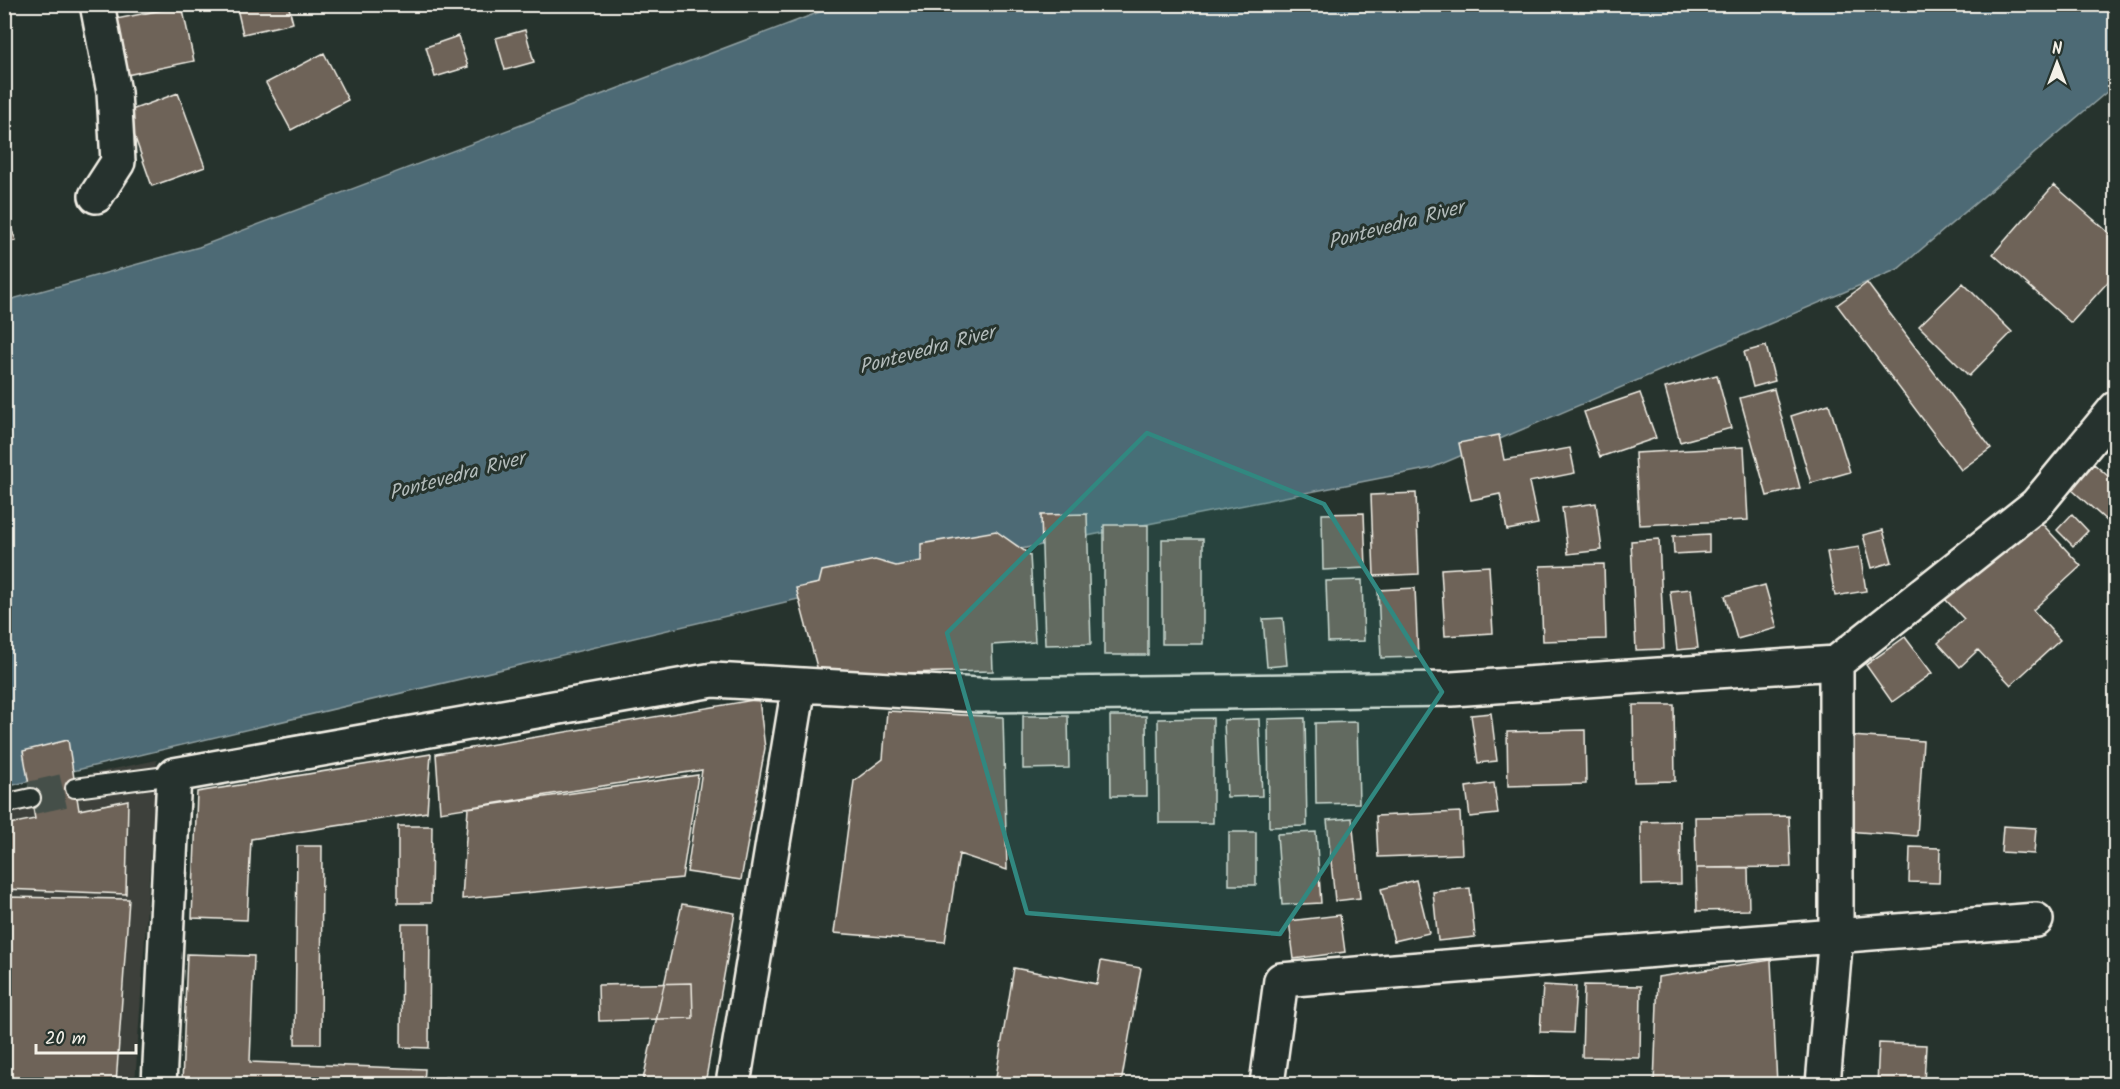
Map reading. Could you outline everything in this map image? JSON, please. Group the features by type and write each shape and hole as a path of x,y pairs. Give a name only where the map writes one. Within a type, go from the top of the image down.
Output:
{"street":[{"path":"96,196 118,162 114,92 97,4"},
{"path":"159,1084 174,775 713,680 979,695 1452,689 1836,663 2036,505 2115,408"},
{"path":"1823,1084 1836,934 1836,663"},
{"path":"733,1084 799,686"},
{"path":"1267,1084 1281,980 1836,934 2036,920"}],"lane":[{"path":"75,788 174,775"},
{"path":"4,804 31,798"}],"highlighted area":[{"path":"1147,433 1324,504 1442,692 1280,934 1027,913 947,633"}],"shaded area":[{"path":"157,760 135,1084 5,1084 4,792"}],"water":[{"name":"Pontevedra River","path":"838,5 2115,5 2115,85 1898,269 1432,468 950,563 5,787 5,301 199,247"}],"building":[{"path":"236,4 288,4 293,23 243,34"},
{"path":"182,6 194,61 112,78 101,22"},
{"path":"525,30 534,62 505,70 496,38"},
{"path":"458,36 468,67 435,77 426,47"},
{"path":"324,53 348,100 291,130 266,83"},
{"path":"178,93 205,167 152,186 126,112"},
{"path":"2054,185 2116,239 2116,273 2071,323 1993,254"},
{"path":"4,213 16,240 4,245"},
{"path":"1867,283 1991,448 1961,470 1837,305"},
{"path":"1963,283 2012,332 1969,376 1919,326"},
{"path":"1766,346 1775,381 1753,387 1744,352"},
{"path":"1717,375 1731,428 1680,442 1665,388"},
{"path":"1774,389 1800,488 1767,496 1740,398"},
{"path":"1640,393 1656,438 1600,457 1584,412"},
{"path":"1829,404 1850,472 1811,483 1791,416"},
{"path":"1499,435 1504,460 1570,448 1575,473 1529,482 1538,524 1507,530 1500,494 1471,500 1459,443"},
{"path":"1744,447 1748,520 1639,525 1635,453"},
{"path":"2094,464 2116,483 2116,529 2071,489"},
{"path":"1416,493 1419,574 1374,576 1371,495"},
{"path":"1596,503 1602,550 1568,554 1562,508"},
{"path":"1364,513 1366,568 1323,570 1322,514"},
{"path":"1087,514 1091,644 1045,645 1041,515"},
{"path":"2072,514 2088,531 2073,546 2057,530"},
{"path":"2034,515 2081,566 2033,610 2060,640 2011,685 1978,650 1960,667 1938,643 1964,619 1944,598"},
{"path":"1104,525 1148,525 1148,655 1104,655"},
{"path":"1883,530 1892,562 1872,568 1863,535"},
{"path":"996,531 1030,555 1035,642 992,645 993,671 901,673 818,671 796,588 819,583 822,571 875,560 896,566 921,561 921,544"},
{"path":"1709,534 1709,552 1674,554 1673,536"},
{"path":"1162,539 1203,539 1203,644 1162,644"},
{"path":"1659,539 1664,649 1636,650 1631,541"},
{"path":"1859,547 1866,591 1835,596 1827,552"},
{"path":"1604,564 1606,639 1543,641 1540,566"},
{"path":"1489,566 1493,633 1445,636 1441,569"},
{"path":"1362,580 1364,641 1328,642 1326,581"},
{"path":"1765,585 1777,628 1737,639 1725,596"},
{"path":"1415,588 1418,657 1381,658 1378,590"},
{"path":"1691,589 1698,648 1677,650 1670,591"},
{"path":"1283,618 1287,665 1267,667 1263,619"},
{"path":"1905,637 1932,673 1892,702 1866,665"},
{"path":"759,699 765,748 741,880 687,872 702,770 440,812 436,754"},
{"path":"1633,705 1674,705 1675,781 1634,782"},
{"path":"887,711 1003,717 1007,870 959,854 945,942 834,933 854,781 883,759"},
{"path":"1491,713 1497,761 1478,763 1471,715"},
{"path":"1023,716 1068,716 1069,768 1023,769"},
{"path":"1110,716 1146,716 1147,796 1111,796"},
{"path":"1213,718 1213,823 1159,823 1158,719"},
{"path":"1305,718 1307,826 1269,827 1268,719"},
{"path":"1259,719 1262,796 1227,797 1224,720"},
{"path":"1357,722 1359,803 1316,804 1315,723"},
{"path":"1585,730 1586,784 1508,786 1507,732"},
{"path":"1851,736 1923,741 1917,836 1845,831"},
{"path":"68,740 79,810 128,800 126,894 4,889 4,825 35,819 23,751"},
{"path":"431,754 427,812 251,839 247,920 192,918 197,792"},
{"path":"698,775 682,878 462,899 468,808"},
{"path":"1494,783 1498,814 1470,817 1466,787"},
{"path":"1460,812 1462,854 1378,857 1376,816"},
{"path":"1789,816 1791,867 1696,868 1695,817"},
{"path":"1352,818 1360,898 1335,901 1327,820"},
{"path":"1680,821 1681,884 1642,885 1641,822"},
{"path":"398,826 432,826 431,903 398,903"},
{"path":"2003,826 2036,828 2034,854 2001,852"},
{"path":"1229,832 1256,832 1256,885 1229,885"},
{"path":"1316,832 1321,903 1282,905 1277,834"},
{"path":"297,846 322,846 321,1044 295,1044"},
{"path":"1910,847 1940,848 1939,883 1909,882"},
{"path":"1696,868 1748,868 1749,910 1697,911"},
{"path":"1416,880 1429,933 1394,941 1381,889"},
{"path":"1470,888 1475,937 1438,941 1433,892"},
{"path":"4,897 129,899 116,1084 4,1084"},
{"path":"682,904 735,913 705,1084 642,1084"},
{"path":"1340,915 1345,952 1294,959 1289,921"},
{"path":"402,924 430,924 429,1048 401,1047"},
{"path":"187,954 254,956 250,1062 425,1069 424,1084 182,1084"},
{"path":"1771,960 1777,1084 1654,1084 1658,977"},
{"path":"1101,961 1141,968 1121,1084 1041,1084 996,1077 1014,968 1097,984"},
{"path":"692,983 693,1018 599,1021 598,985"},
{"path":"1543,985 1576,987 1573,1033 1540,1032"},
{"path":"1584,985 1641,986 1640,1058 1582,1057"},
{"path":"1879,1043 1926,1045 1924,1084 1877,1084"},
{"path":"445,1077 576,1084 445,1084"},
{"path":"1527,1077 1553,1079 1553,1084 1526,1084"},
{"path":"804,1079 852,1084 803,1084"}],"tunnel":[{"path":"31,798 75,788"}]}
